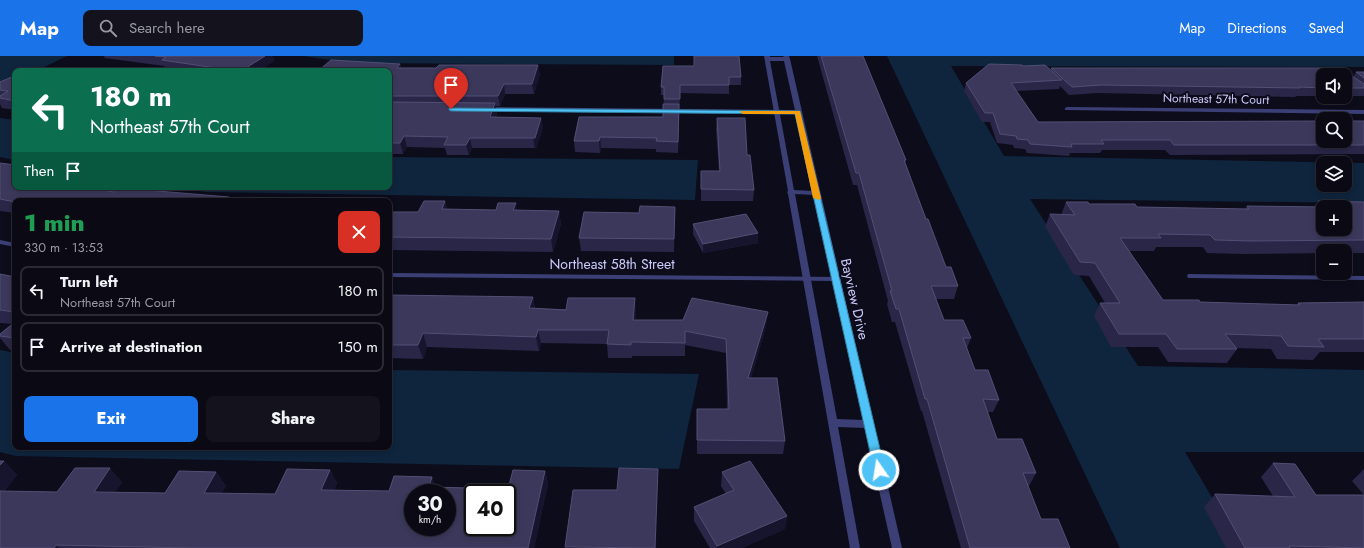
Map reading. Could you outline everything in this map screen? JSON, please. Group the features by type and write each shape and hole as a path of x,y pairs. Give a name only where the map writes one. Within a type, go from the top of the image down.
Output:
{"street":[{"path":"786,58 767,58 855,548"},
{"name":"Bayview Drive","path":"786,58 897,548"},
{"path":"484,109 798,112"},
{"name":"Northeast 57th Court","path":"1067,109 1364,112"},
{"path":"790,192 816,193"},
{"path":"0,242 12,244"},
{"name":"Northeast 58th Street","path":"392,276 836,278"},
{"path":"1191,276 1364,278"},
{"path":"832,423 869,424"}],"water":[{"path":"0,56 67,56 42,68 12,68 12,82 0,88"},
{"path":"303,56 674,56 674,65 351,63"},
{"path":"887,56 1364,56 1364,67 951,66 1004,156 1316,162 1316,192 1352,192 1352,163 1364,163 1364,203 1352,203 1352,200 1316,200 1316,202 1030,199 1138,366 1364,370 1364,452 1185,452 1242,548 1120,548"},
{"path":"0,118 12,120 12,159 0,157"},
{"path":"392,157 698,160 695,200 205,192 194,190 392,190"},
{"path":"0,350 12,352 12,450 392,450 392,370 699,374 679,469 16,456 0,452"}],"building":[{"path":"155,56 265,56 246,68 216,68 162,60 166,57"},
{"path":"694,56 739,56 741,77 729,77 729,85 680,85 680,99 664,99 664,87 661,87 663,66 694,66"},
{"path":"821,56 863,56 906,160 904,160 926,219 928,219 946,267 951,267 958,286 931,286 944,320 963,320 971,338 963,338 975,370 988,370 999,400 983,399 997,439 1022,439 1036,473 1023,473 1041,519 1058,519 1070,548 970,548 927,399 925,399 899,309 896,309 890,291 892,291 859,173 856,173"},
{"path":"331,60 400,64 397,68 436,68 439,65 538,65 532,84 504,84 498,96 392,96 392,68 322,68"},
{"path":"989,64 1023,66 1045,65 1062,80 1011,83 1038,122 1316,121 1316,145 1174,145 1170,140 1101,140 1104,144 1071,144 1072,147 1030,144 1028,140 1017,139 1016,136 1000,134 993,113 985,113 966,83"},
{"path":"1051,68 1316,68 1316,88 1101,85 1072,87"},
{"path":"1356,72 1364,72 1364,78"},
{"path":"1352,76 1364,84 1364,88 1352,88"},
{"path":"12,77 12,100 0,98 0,96 8,91 0,90 0,82"},
{"path":"392,102 495,103 490,117 541,118 535,138 470,138 466,145 444,145 448,137 404,136 400,143 392,143"},
{"path":"663,104 679,104 678,142 656,141 657,138 600,137 599,141 574,141 579,117 663,117"},
{"path":"717,118 745,118 747,155 750,155 754,190 701,189 701,171 720,171"},
{"path":"1352,121 1364,121 1364,145 1352,145"},
{"path":"0,163 12,165 12,190 102,190 114,192 116,190 146,190 229,197 12,198 12,201 0,199"},
{"path":"424,201 445,201 442,209 496,210 498,203 516,203 513,210 559,211 551,239 392,237 392,212 418,212"},
{"path":"1066,202 1088,202 1089,204 1135,204 1137,207 1249,209 1247,206 1316,207 1316,236 1352,236 1352,202 1364,202 1364,240 1215,240 1210,235 1158,234 1161,238 1120,238 1163,300 1199,300 1200,302 1300,305 1298,303 1364,302 1364,339 1318,339 1324,347 1288,346 1281,336 1225,334 1237,349 1177,349 1166,334 1119,334 1100,303 1120,303 1095,263 1080,262 1050,214 1075,215"},
{"path":"640,206 675,207 674,239 579,238 584,212 639,213"},
{"path":"746,214 758,233 703,244 693,224"},
{"path":"0,274 12,276 12,312 0,310"},
{"path":"392,295 533,297 529,308 566,310 568,298 635,298 633,320 683,320 692,298 768,312 748,378 777,378 785,441 697,440 697,409 729,409 726,339 685,331 685,343 631,342 631,345 607,344 609,330 538,330 536,337 423,333 418,345 392,345"},
{"path":"12,324 12,338 0,336 0,334"},
{"path":"750,461 787,516 717,546 694,507 734,490 722,472"},
{"path":"1273,463 1295,464 1316,495 1364,495 1364,548 1289,546 1290,548 1245,548 1215,494 1295,497"},
{"path":"75,468 110,468 94,492 165,493 179,471 216,472 204,493 275,494 287,469 330,470 321,490 389,491 394,476 432,477 430,484 404,484 404,536 456,536 456,488 464,488 464,536 516,536 516,484 509,484 513,470 545,471 528,548 190,548 56,545 54,548 0,548 0,491 57,492"},
{"path":"619,468 658,469 655,548 565,547 573,490 617,490"}],"slow traffic":[{"path":"743,112 798,112 817,198"}],"route":[{"path":"451,109 798,112 879,470"}]}
